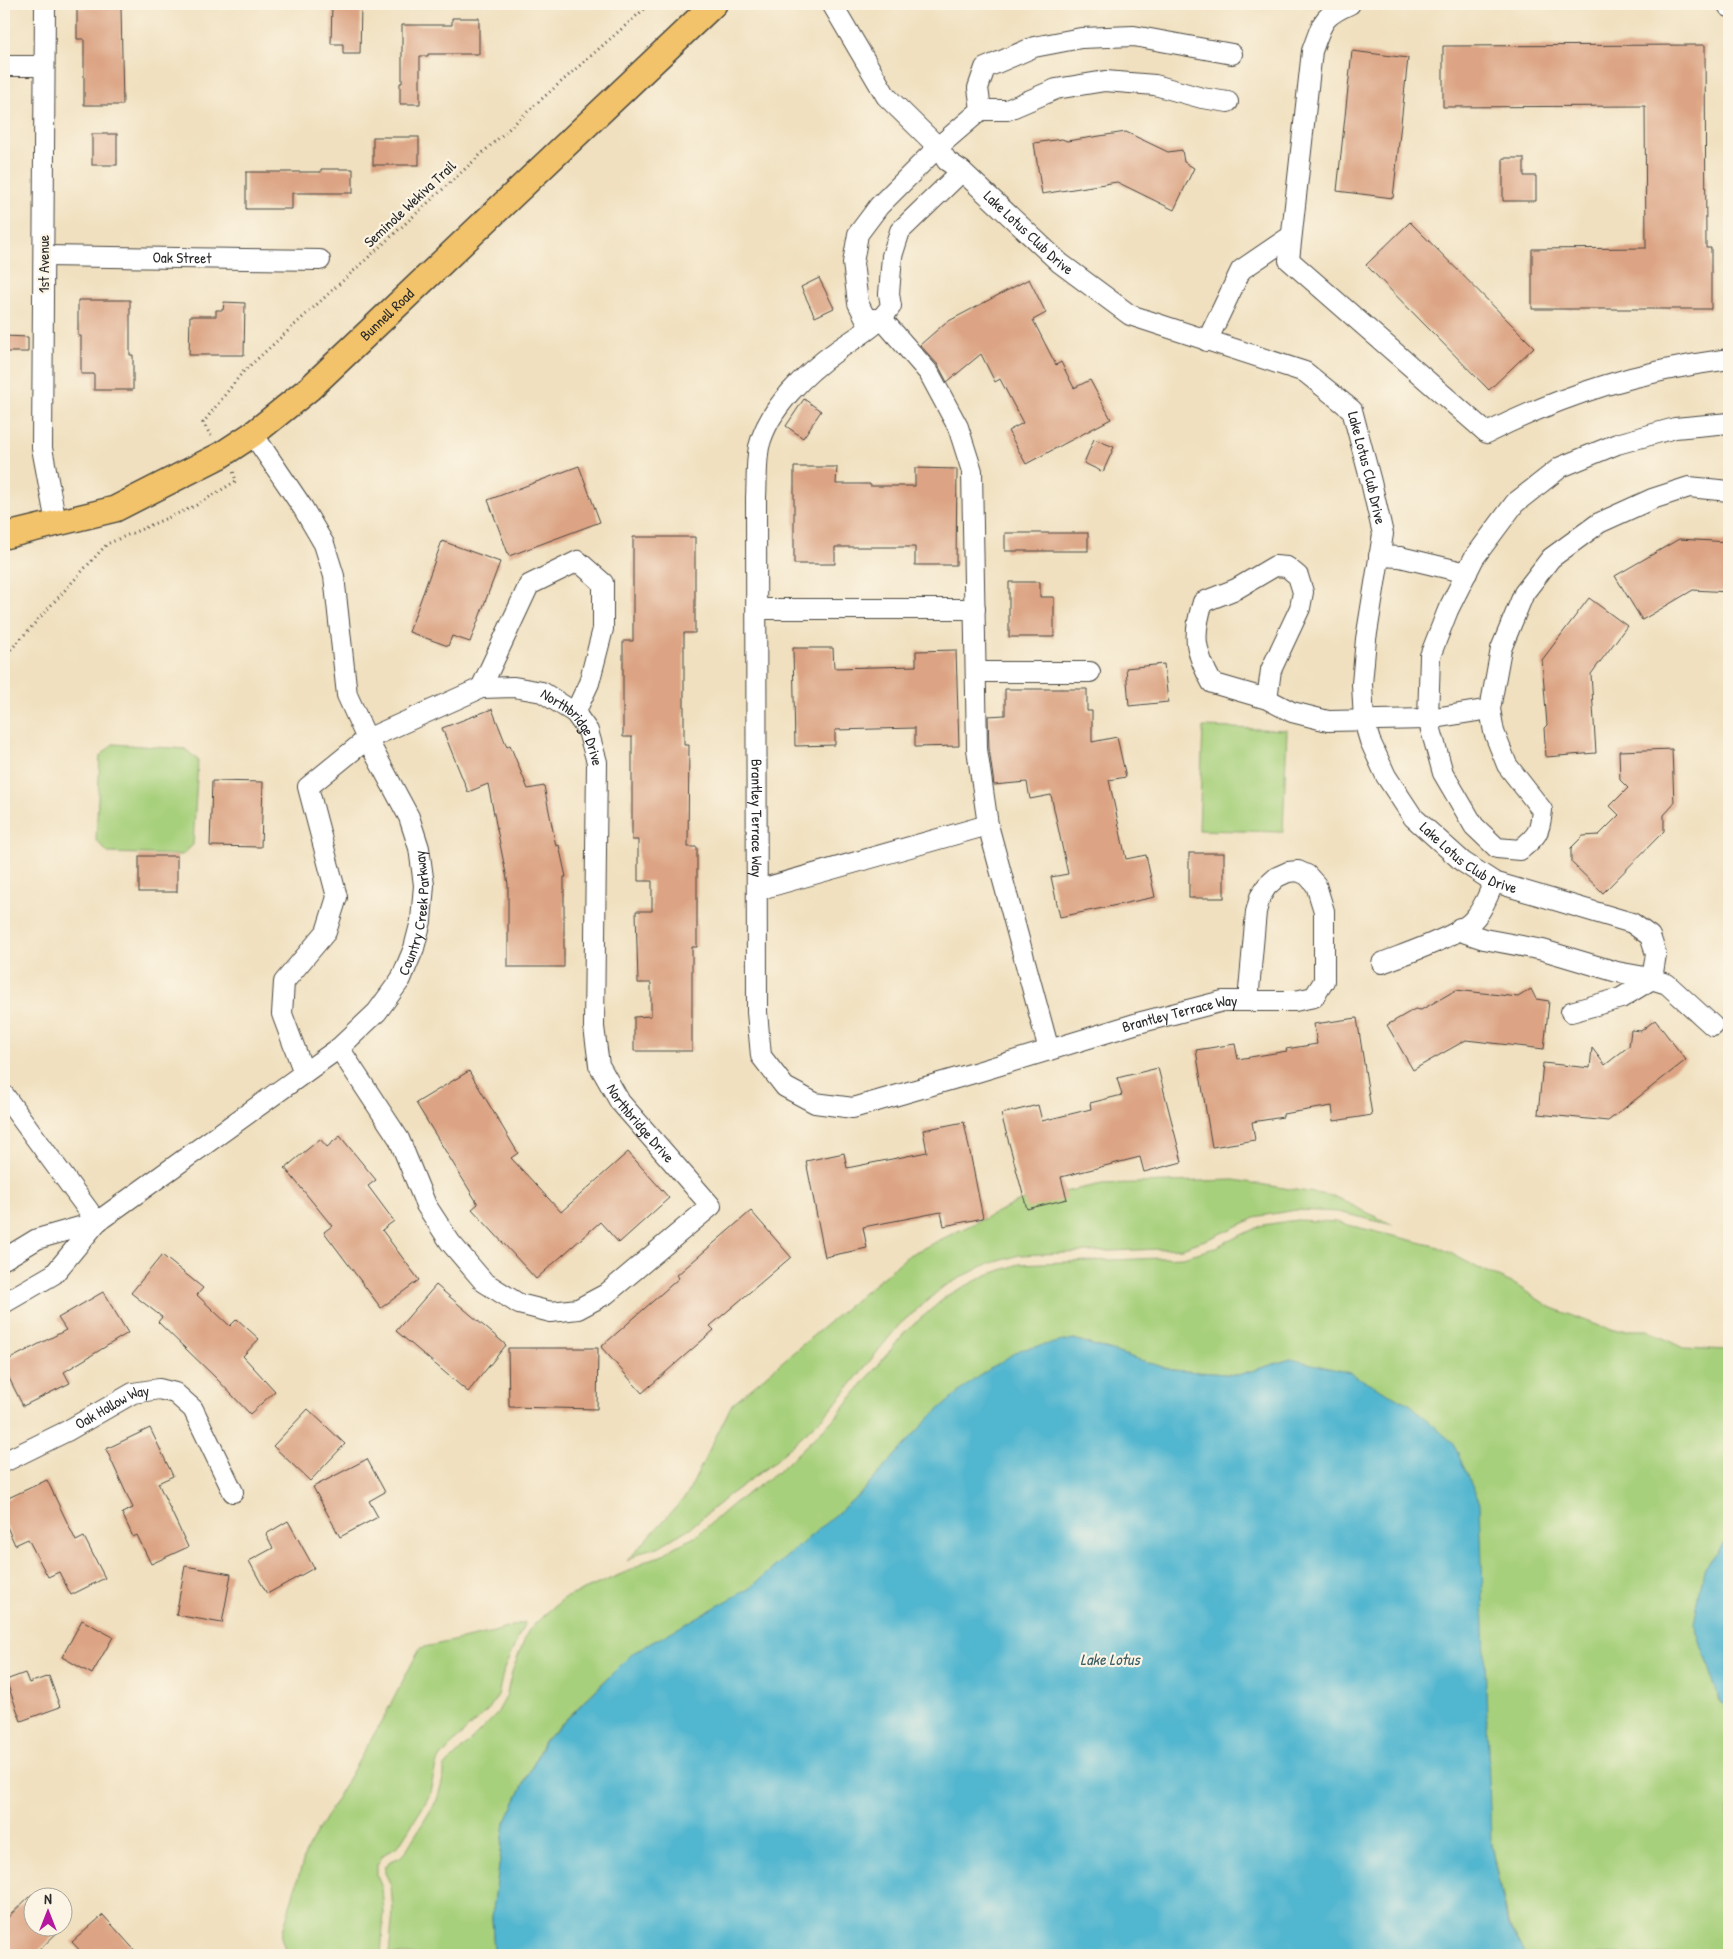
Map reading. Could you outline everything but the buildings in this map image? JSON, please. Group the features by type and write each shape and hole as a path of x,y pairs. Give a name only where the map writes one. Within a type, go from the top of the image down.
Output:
{"main road":[{"name":"Bunnell Road","path":"4,536 115,509 221,455 253,434 310,388 714,4"}],"street":[{"name":"1st Avenue","path":"45,4 42,448 56,523"},
{"name":"Lake Lotus Club Drive","path":"832,4 886,96 938,147 947,161 962,171 1060,263 1130,315 1305,372 1352,410 1383,534 1366,639 1362,684 1364,721 1370,741 1386,776 1413,817 1463,862 1494,882 1632,923 1650,936 1656,954 1652,979"},
{"path":"1350,4 1332,12 1323,22 1312,51 1288,260 1486,433 1556,401 1606,384 1644,373 1729,359"},
{"path":"982,110 978,88 986,68 1034,47 1081,38 1134,36 1232,54"},
{"path":"4,66 44,66"},
{"path":"1049,1050 988,825 977,749 976,609 972,471 958,427 929,373 882,319 866,319 858,303 853,263 858,234 879,206 938,147 982,110 1008,110 1056,89 1105,82 1155,85 1202,98 1228,102"},
{"path":"882,319 891,306 889,294 892,256 900,231 962,171"},
{"path":"1207,340 1241,270 1291,236"},
{"name":"Oak Street","path":"44,256 320,260"},
{"name":"Brantley Terrace Way","path":"882,319 824,360 787,395 770,421 759,447 756,497 757,1012 761,1056 785,1087 814,1103 853,1108 1138,1023 1224,1001 1248,1001 1295,1001 1314,997 1324,981 1324,912 1316,885 1307,875 1298,871 1288,872 1277,877 1266,886 1260,897 1256,912 1248,1001"},
{"path":"1729,423 1675,428 1617,444 1561,467 1515,503 1474,558 1448,610 1430,656 1428,719 1443,773 1474,826 1497,848 1520,850 1532,840 1540,828 1542,810 1507,765 1494,732 1490,709 1501,650 1524,592 1551,558 1599,523 1652,499 1689,487 1729,492"},
{"name":"Country Creek Parkway","path":"4,1303 54,1274 97,1222 339,1048 377,1012 401,979 414,948 421,920 424,885 419,848 408,817 367,739 348,695 334,576 324,544 303,508 253,434"},
{"path":"1379,556 1400,557 1466,573"},
{"path":"481,688 529,585 578,561 602,583 603,629 589,683 575,713"},
{"path":"1267,699 1271,670 1300,608 1303,592 1298,576 1287,567 1275,566 1236,589 1204,602 1197,620 1196,637 1200,662 1212,683 1267,699 1292,712 1328,721 1428,719 1490,709"},
{"path":"757,609 976,609"},
{"path":"976,672 1090,672"},
{"name":"Northbridge Drive","path":"304,1073 282,1014 284,982 326,932 337,897 308,787 367,739 481,688 514,687 542,692 575,713 588,731 597,762 594,1027 598,1065 620,1102 711,1206 606,1294 578,1309 551,1312 519,1304 484,1282 450,1242 426,1205 399,1139 339,1048"},
{"path":"757,890 988,825"},
{"path":"1382,963 1447,936 1473,921 1483,906 1494,882"},
{"path":"1460,928 1484,939 1543,950 1617,972 1667,984 1713,1026"},
{"path":"1571,1012 1621,998 1652,979"},
{"path":"4,1095 97,1222"},
{"name":"Country Creek Parkway","path":"4,1259 37,1238 97,1222"},
{"name":"Oak Hollow Way","path":"4,1462 67,1431 133,1393 159,1389 174,1394 192,1409 233,1492"}],"path":[{"name":"Seminole Wekiva Trail","path":"209,432 203,423 242,373 536,104 650,4"},
{"path":"4,657 107,544 195,506 236,481 234,472"}],"green space":[{"path":"1203,727 1287,730 1283,832 1199,830"},
{"path":"113,744 185,749 198,760 193,845 182,855 108,853 96,840 100,756"},
{"path":"1234,1180 1333,1196 1393,1225 1338,1212 1296,1210 1260,1216 1208,1239 1182,1248 1019,1255 983,1266 943,1287 900,1324 830,1410 773,1463 729,1495 690,1528 658,1547 643,1551 627,1561 687,1495 732,1404 909,1255 1020,1201 1102,1184"},
{"path":"1297,1220 1336,1222 1439,1247 1478,1268 1514,1284 1550,1307 1610,1330 1647,1330 1683,1348 1729,1350 1729,1536 1704,1569 1718,1699 1729,1710 1729,1955 1526,1955 1509,1925 1491,1840 1291,1359 1238,1375 1172,1370 1074,1339 930,1417 862,1492 750,1589 633,1653 544,1741 505,1823 492,1917 494,1955 389,1955 393,1912 391,1885 385,1873 385,1868 389,1862 400,1857 405,1852 437,1800 444,1768 496,1715 506,1697 512,1672 528,1631 563,1599 633,1569 647,1560 661,1556 674,1547 695,1537 734,1503 779,1471 836,1417 905,1332 948,1295 987,1275 1019,1264 1183,1257 1211,1249 1263,1225"},
{"path":"525,1622 504,1669 498,1695 489,1709 441,1757 436,1765 429,1796 424,1805 399,1845 383,1855 377,1865 377,1876 382,1888 384,1913 381,1955 287,1955 281,1937 306,1851 383,1719 420,1648 494,1632"}],"water":[{"name":"Lake Lotus","path":"1074,1339 1172,1370 1238,1375 1291,1359 1350,1373 1411,1405 1453,1443 1480,1503 1491,1840 1508,1925 1526,1955 494,1955 492,1917 505,1823 544,1742 633,1653 750,1588 862,1492 930,1417 976,1378 1019,1350"},
{"path":"1729,1536 1729,1710 1719,1699 1694,1624 1704,1569"}]}
